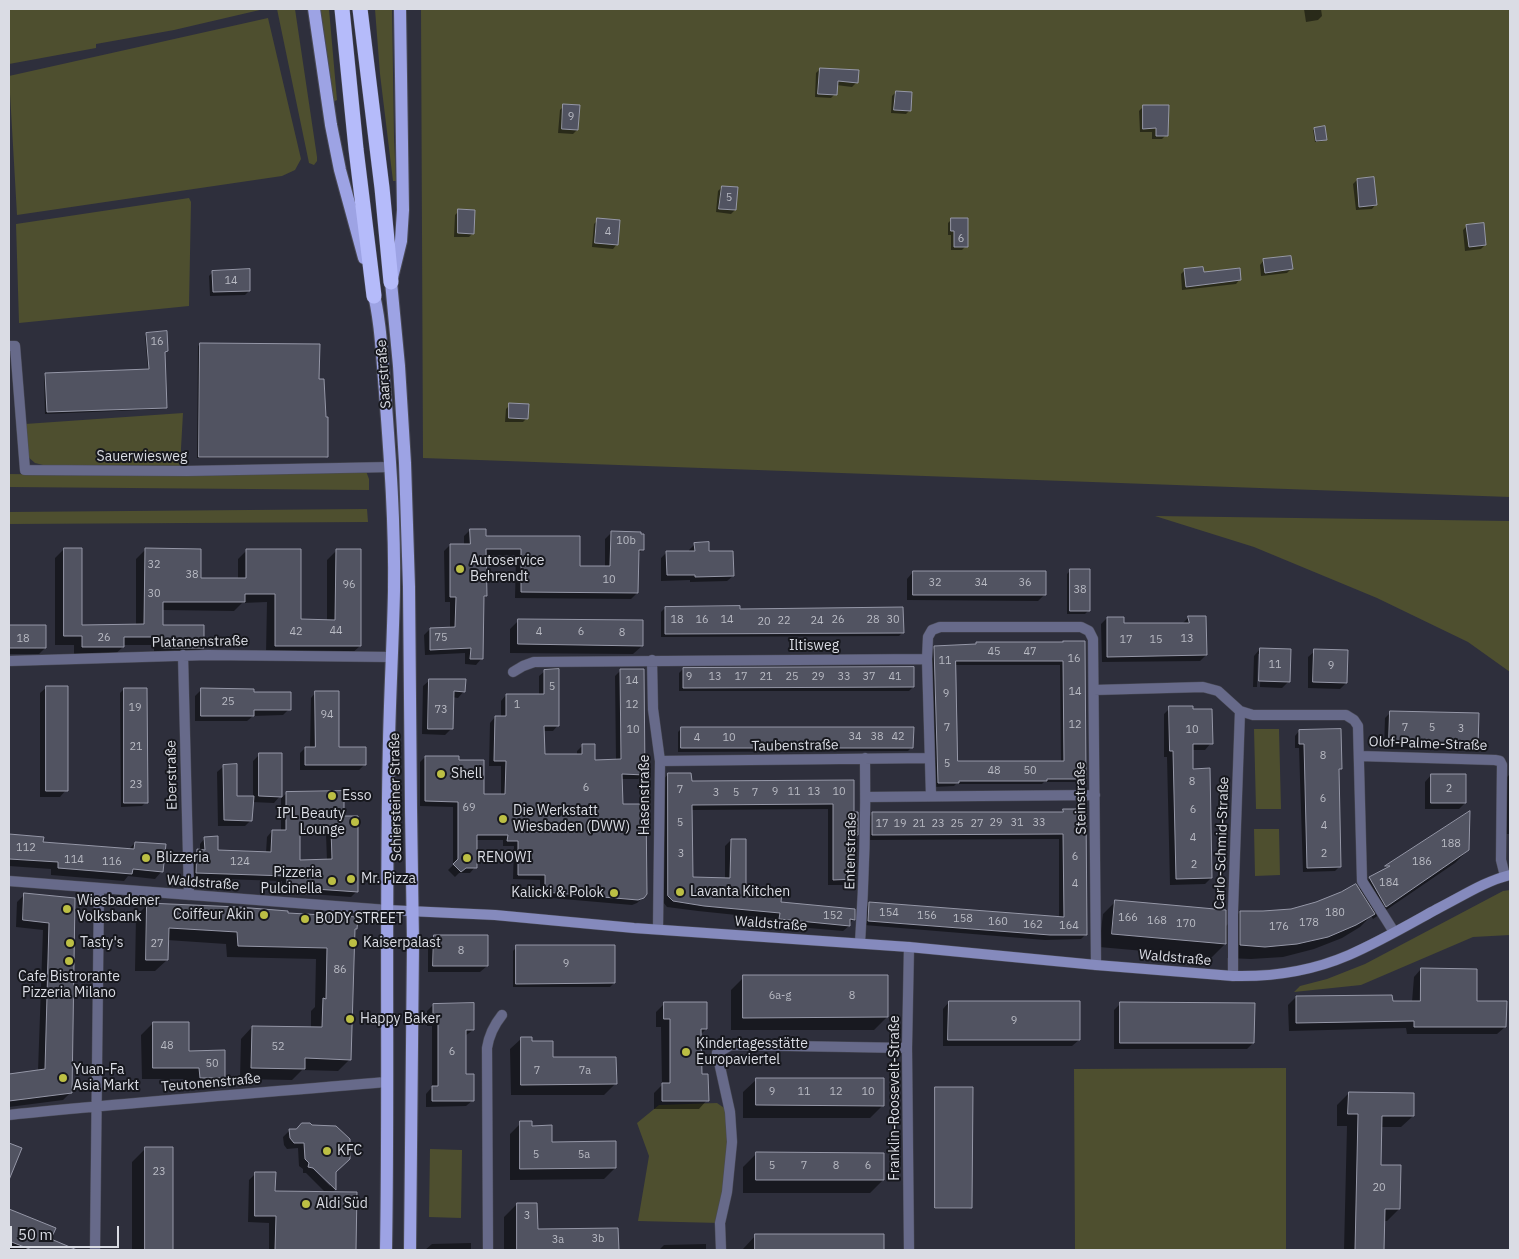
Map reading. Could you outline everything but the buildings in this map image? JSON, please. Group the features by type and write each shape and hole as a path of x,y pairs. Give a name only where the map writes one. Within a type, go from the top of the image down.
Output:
{"highway":[{"path":"342,9 374,296"},
{"path":"360,9 392,282"}],"main road":[{"name":"Saarstraße","path":"314,9 340,170 374,296 391,466"},
{"name":"Saarstraße","path":"400,9 403,210 401,241 392,282 405,463"},
{"name":"Schiersteiner Straße","path":"405,463 409,587 413,987 410,1250"},
{"name":"Schiersteiner Straße","path":"386,1250 387,910 391,657 394,589 391,466"}],"street":[{"name":"Sauerwiesweg","path":"9,346 15,346 24,470 187,471 391,466"},
{"name":"Steinstraße","path":"927,660 928,637 932,630 940,627 1081,627 1089,631 1093,639 1096,965"},
{"name":"Platanenstraße","path":"9,661 183,655 391,657"},
{"name":"Eberstraße","path":"183,655 188,895"},
{"name":"Hasenstraße","path":"652,660 653,709 660,761 658,929"},
{"name":"Iltisweg","path":"513,672 534,662 927,660"},
{"path":"927,660 931,796"},
{"path":"1094,690 1203,687 1218,691 1240,712 1253,715 1346,715 1354,720 1358,726 1362,881 1394,932"},
{"name":"Carlo-Schmid-Straße","path":"1233,976 1233,910 1240,712"},
{"name":"Olof-Palme-Straße","path":"1359,756 1496,760 1500,762 1502,765 1500,860 1508,876"},
{"name":"Entenstraße","path":"860,943 866,797 865,758"},
{"name":"Taubenstraße","path":"660,761 930,758"},
{"path":"866,797 1095,795"},
{"name":"Waldstraße","path":"9,881 860,943 1233,976 1273,975 1312,968 1348,956 1477,888 1508,876"},
{"path":"95,1250 99,888"},
{"name":"Franklin-Roosevelt-Straße","path":"908,1250 907,1048 909,947"},
{"path":"488,1250 487,1048 488,1037 502,1015"},
{"path":"721,1250 720,1223 727,1192 732,1142 730,1112 717,1053 731,1045 907,1048"},
{"name":"Teutonenstraße","path":"9,1115 386,1082"}],"green space":[{"path":"9,9 264,9 174,30 96,44 96,48 9,64"},
{"path":"277,9 295,9 317,157 314,165 309,163"},
{"path":"318,9 329,9 337,100 333,102"},
{"path":"375,9 392,9 396,181 393,181 380,74"},
{"path":"421,9 1510,9 1510,497 423,458"},
{"path":"268,18 301,159 295,170 282,176 17,215 9,76"},
{"path":"189,198 191,202 189,306 19,323 16,224"},
{"path":"183,413 180,466 43,465 35,463 27,456 25,424"},
{"path":"366,471 369,479 369,490 9,487 9,474 169,476"},
{"path":"367,509 368,522 9,524 9,512"},
{"path":"1155,516 1510,521 1510,672 1468,642 1377,598 1254,547"},
{"path":"1254,729 1279,729 1281,809 1256,809"},
{"path":"1254,829 1279,829 1280,875 1255,876"},
{"path":"1510,890 1510,935 1473,937 1361,985 1294,992 1300,986 1327,979 1365,964 1503,891"},
{"path":"1286,1068 1286,1250 1075,1250 1074,1069"},
{"path":"717,1103 730,1112 720,1223 638,1221 649,1156 637,1123 659,1105"},
{"path":"430,1149 462,1150 461,1218 429,1217"}],"place":[{"name":"Autoservice Behrendt","path":"460,569"},
{"name":"Shell","path":"441,774"},
{"name":"Esso","path":"332,796"},
{"name":"Die Werkstatt Wiesbaden (DWW)","path":"503,819"},
{"name":"IPL Beauty Lounge","path":"355,822"},
{"name":"Blizzeria","path":"146,858"},
{"name":"RENOWI","path":"467,858"},
{"name":"Mr. Pizza","path":"351,879"},
{"name":"Pizzeria Pulcinella","path":"332,881"},
{"name":"Lavanta Kitchen","path":"680,892"},
{"name":"Kalicki & Polok","path":"614,893"},
{"name":"Wiesbadener Volksbank","path":"67,909"},
{"name":"Coiffeur Akin","path":"264,915"},
{"name":"BODY STREET","path":"305,919"},
{"name":"Tasty's","path":"70,943"},
{"name":"Kaiserpalast","path":"353,943"},
{"name":"Cafe Bistrorante Pizzeria Milano","path":"69,961"},
{"name":"Happy Baker","path":"350,1019"},
{"name":"Kindertagesstätte Europaviertel","path":"686,1052"},
{"name":"Yuan-Fa Asia Markt","path":"63,1078"},
{"name":"KFC","path":"327,1151"},
{"name":"Aldi Süd","path":"306,1204"}]}
